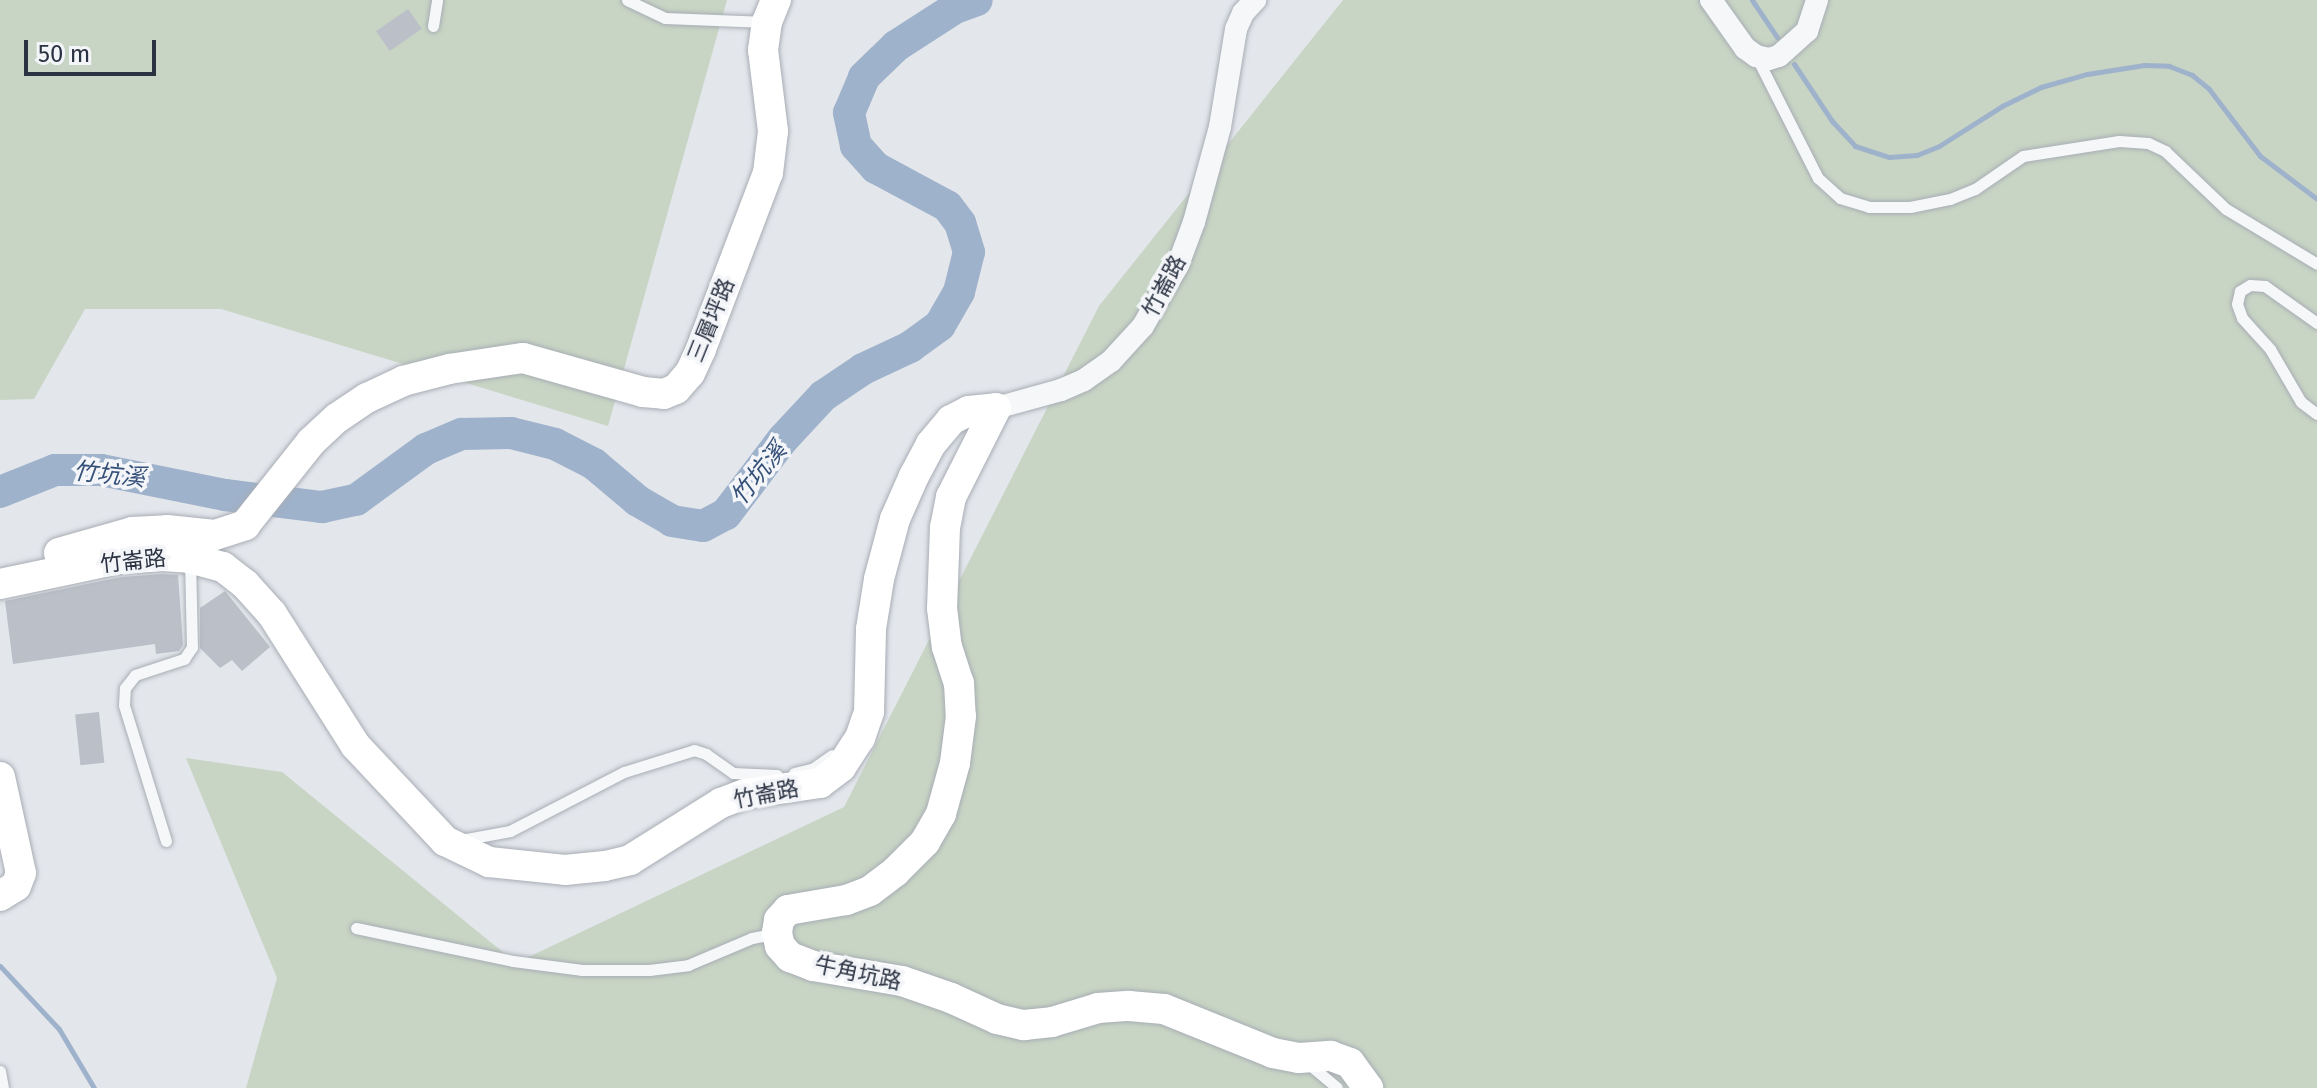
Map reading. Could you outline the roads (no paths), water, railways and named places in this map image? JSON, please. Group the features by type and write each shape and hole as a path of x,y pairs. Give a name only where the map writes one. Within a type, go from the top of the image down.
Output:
{"street":[{"name":"竹崙路","path":"0,584 119,559 189,558 223,567 245,584 272,614 355,745 445,841 489,862 565,870 630,860 721,803 745,794 820,783 841,767 860,738 869,701 871,629 879,579 895,519 931,444 951,420 969,411 996,408 1061,390 1084,380 1111,361 1143,326 1178,265 1194,222 1220,127 1236,29 1255,0"},
{"path":"1711,0 1745,48 1756,56 1769,59 1779,56 1807,31 1817,0"},
{"name":"三層坪路","path":"0,572 132,532 167,530 215,535 245,525 307,447 337,418 367,398 403,381 500,359 539,361 643,392 664,394 676,389 690,373 701,349 768,173 773,131 763,50 771,11"},
{"path":"777,933 779,920 788,910 846,900 870,891 895,872 925,842 941,814 955,763 961,716 959,683 947,647 942,608 945,527 951,497 996,408"},
{"path":"0,777 21,873 16,886 0,896"},
{"name":"牛角坑路","path":"777,933 780,946 790,957 813,966 902,981 951,998 997,1019 1024,1025 1052,1022 1098,1008 1129,1006 1164,1009 1273,1053 1299,1058 1331,1056 1350,1063 1368,1088"}],"lane":[{"path":"433,26 437,0"},
{"path":"627,0 665,18 771,11"},
{"path":"1756,56 1818,178 1840,198 1869,207 1910,207 1950,199 1975,189 2023,156 2107,142 2148,143 2165,151 2226,209 2317,264"},
{"path":"2317,323 2265,286 2250,285 2240,291 2237,304 2242,318 2270,349 2301,402 2317,414"},
{"path":"166,841 124,705 125,688 135,675 184,659 192,647 189,558"},
{"path":"445,841 485,838 510,831 624,772 694,750 706,754 723,769 748,776 791,774 812,769 840,748 869,701"},
{"path":"356,928 513,961 595,970 649,970 688,965 752,938 777,933"},
{"path":"1299,1058 1337,1088"},
{"path":"0,1071 3,1088"}],"waterway":[{"name":"竹坑溪","path":"0,492 55,470 101,470 225,495 322,507 356,500 426,449 462,434 511,433 555,444 594,464 638,501 672,521 703,526 726,514 783,439 823,396 863,369 910,347 940,325 959,292 969,252 960,223 947,206 876,168 856,146 849,113 864,77 896,46 955,8 977,0"},
{"path":"1752,0 1777,37"},
{"path":"1794,64 1832,121 1855,146 1889,157 1917,155 1939,146 2002,106 2041,87 2087,74 2144,65 2169,66 2192,75 2209,89 2260,156 2317,199"},
{"path":"0,966 59,1029 94,1088"}]}
